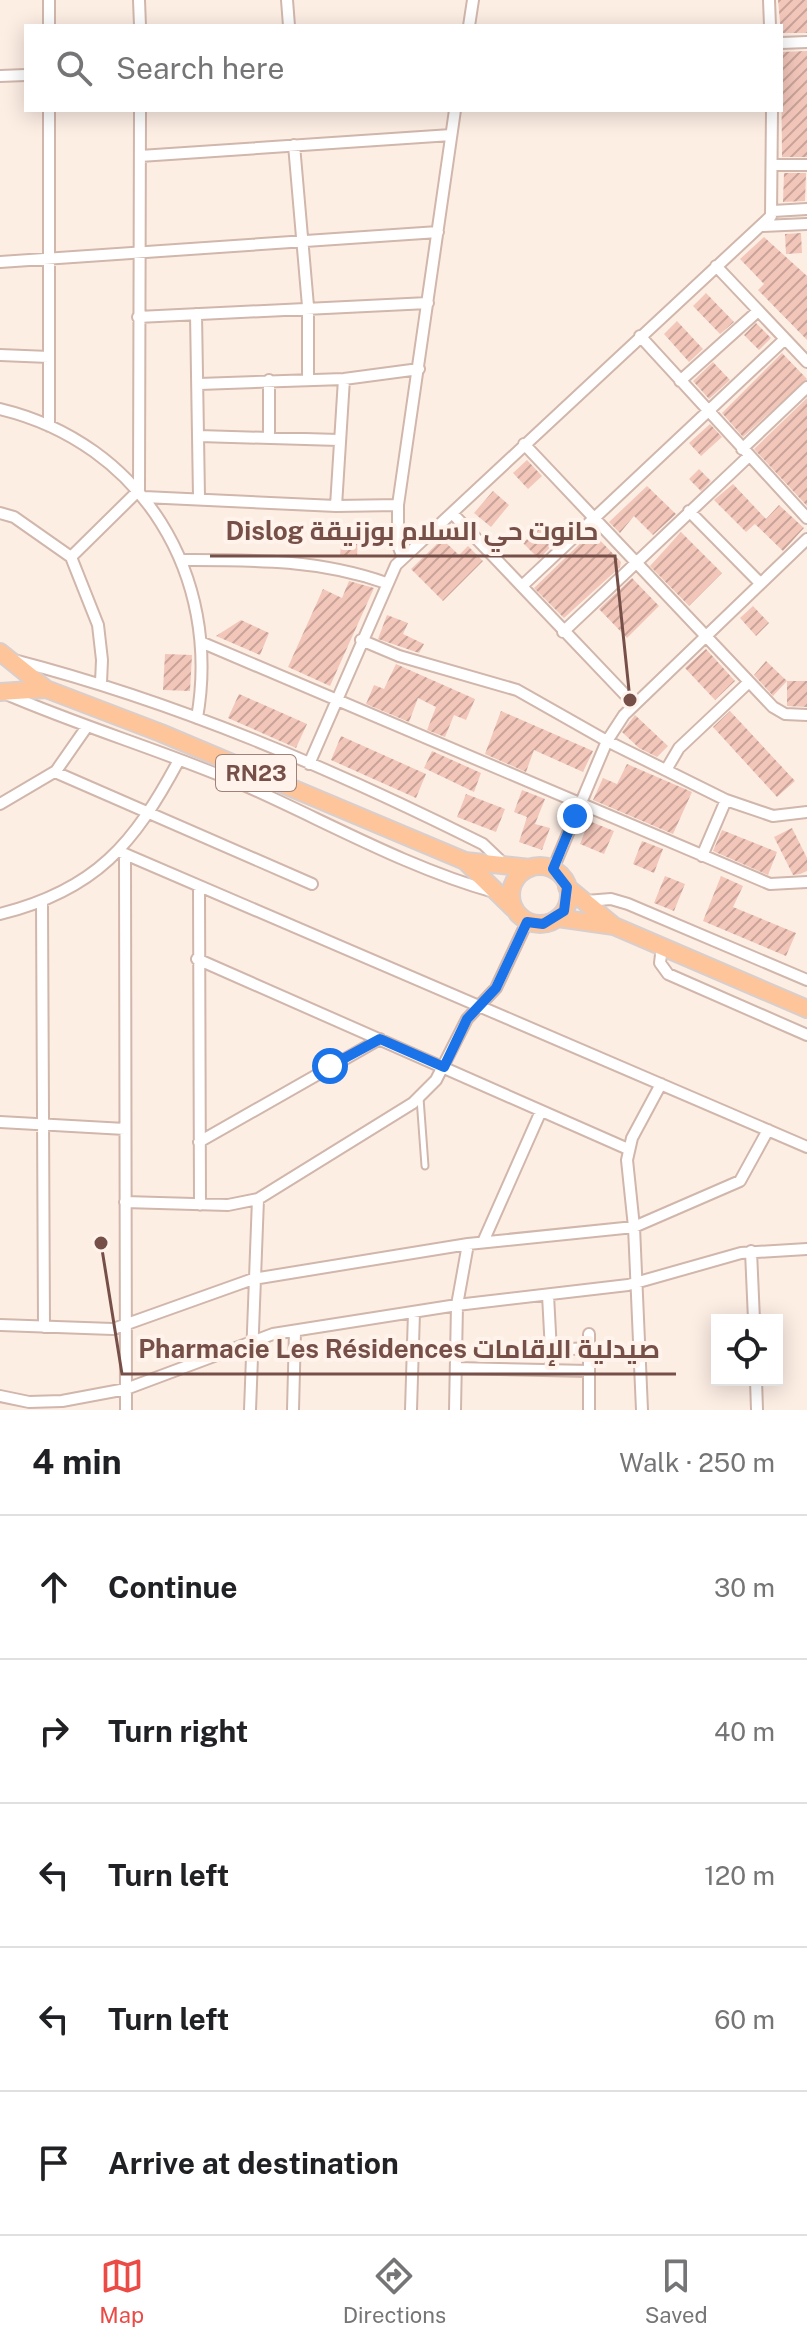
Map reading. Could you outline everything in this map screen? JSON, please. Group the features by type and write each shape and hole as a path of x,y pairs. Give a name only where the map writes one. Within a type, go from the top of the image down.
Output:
{"main road":[{"name":"RN23","path":"5,655 46,689 161,733 465,861 553,869"},
{"name":"RN23","path":"0,692 46,689"},
{"name":"RN23","path":"465,861 527,922"},
{"path":"513,908 511,889 515,880 530,868"},
{"path":"553,869 567,887 614,926"},
{"path":"558,918 568,903 567,887"},
{"path":"527,922 543,924 558,918 614,926 807,1009"}],"street":[{"path":"49,0 49,24"},
{"path":"139,0 140,24"},
{"path":"287,0 289,24"},
{"path":"469,24 473,0"},
{"path":"769,0 770,24"},
{"path":"783,43 807,42"},
{"path":"0,76 24,75"},
{"path":"49,112 49,426"},
{"path":"140,112 138,317 142,493"},
{"path":"403,558 398,545 398,505 455,112"},
{"path":"309,764 386,583 403,558 640,336 763,226 773,211 772,112"},
{"path":"140,156 451,135"},
{"path":"294,145 308,306 308,378"},
{"path":"773,165 807,165"},
{"path":"773,211 807,209"},
{"path":"763,226 807,224"},
{"path":"0,262 438,232"},
{"path":"716,266 807,362"},
{"path":"138,317 308,306 428,303"},
{"path":"680,381 758,311"},
{"path":"196,314 199,497"},
{"path":"640,336 807,518"},
{"path":"522,586 785,339"},
{"path":"0,355 49,357"},
{"path":"199,384 344,379 419,369"},
{"path":"336,506 344,379"},
{"path":"269,380 269,438"},
{"path":"563,632 689,511 807,387"},
{"path":"0,409 49,426 109,460 142,493 182,560 203,643 197,718"},
{"path":"199,436 339,440"},
{"path":"524,444 778,712 807,715"},
{"path":"71,557 142,493 336,506 398,505"},
{"path":"689,511 760,583"},
{"path":"0,513 14,517 71,557 98,625 101,683"},
{"path":"452,513 634,704"},
{"path":"553,869 607,741 634,704 807,539"},
{"path":"182,560 306,562 354,572 386,583"},
{"path":"361,640 413,660 517,690 607,741 726,800 773,816 807,812"},
{"path":"203,643 770,884 807,882"},
{"path":"5,655 101,683 309,764 483,844 504,864"},
{"path":"666,770 679,748 749,682"},
{"path":"0,692 86,728 242,785 450,878 494,892"},
{"path":"0,804 55,772 86,728"},
{"path":"0,914 42,903 77,885 121,852 150,815 179,760"},
{"path":"55,772 312,884"},
{"path":"702,856 726,800"},
{"path":"121,852 807,1147"},
{"path":"121,852 126,1410"},
{"path":"792,885 807,890"},
{"path":"199,887 200,1205"},
{"path":"586,901 611,899 628,904 806,977"},
{"path":"42,903 44,1327"},
{"path":"125,1202 228,1205 258,1199 420,1097 444,1067 464,1025 496,988 527,922"},
{"path":"662,946 660,963 668,974 807,1035"},
{"path":"197,959 628,1149"},
{"path":"199,1142 380,1039"},
{"path":"642,1410 628,1149 661,1084"},
{"path":"483,1242 541,1111"},
{"path":"0,1122 125,1129"},
{"path":"199,1123 220,1131"},
{"path":"0,1325 125,1327 253,1279 468,1244 634,1227 740,1181 768,1130"},
{"path":"250,1410 250,1341 258,1199"},
{"path":"455,1410 457,1305 468,1244"},
{"path":"0,1396 19,1405 62,1401 126,1389 250,1341 295,1331 457,1305 636,1284 751,1251 807,1249"},
{"path":"751,1251 754,1314"},
{"path":"548,1295 552,1370"},
{"path":"411,1410 414,1312"},
{"path":"293,1410 295,1331"},
{"path":"589,1334 589,1410"},
{"path":"551,1350 589,1348"},
{"path":"456,1368 589,1371"},
{"path":"756,1386 757,1410"}],"lane":[{"path":"420,1097 425,1166"}],"building":[{"path":"778,0 807,0 807,33 783,33 783,24 780,24"},
{"path":"807,51 807,157 782,157 783,52"},
{"path":"784,173 806,173 805,201 783,202"},
{"path":"801,233 802,253 786,254 785,234"},
{"path":"764,237 807,276 807,340 758,290 764,284 740,259"},
{"path":"706,293 734,322 720,334 693,306"},
{"path":"677,321 703,349 689,362 664,334"},
{"path":"756,323 771,338 759,350 744,335"},
{"path":"782,353 807,379 743,437 722,413"},
{"path":"713,362 730,380 709,399 693,381"},
{"path":"807,398 807,506 754,449"},
{"path":"710,424 722,437 701,456 689,443"},
{"path":"527,460 542,476 528,489 513,473"},
{"path":"699,469 711,481 701,491 689,479"},
{"path":"733,484 766,519 779,505 804,528 783,551 755,524 746,532 714,500"},
{"path":"647,486 676,514 653,535 634,516 620,533 609,522"},
{"path":"493,491 509,505 491,527 474,513"},
{"path":"544,522 559,538 539,559 523,543"},
{"path":"592,532 621,562 620,567 564,618 534,588"},
{"path":"681,532 722,573 689,606 650,566"},
{"path":"342,535 358,536 357,557 340,556"},
{"path":"442,539 459,555 468,546 483,561 443,601 411,569"},
{"path":"632,578 659,606 627,638 599,609"},
{"path":"349,581 374,588 330,686 288,667 323,589 342,598"},
{"path":"753,606 769,623 756,636 740,618"},
{"path":"387,615 408,623 403,634 424,644 419,653 378,639"},
{"path":"241,620 269,633 260,655 216,636"},
{"path":"706,649 735,681 715,700 685,668"},
{"path":"165,654 192,655 190,691 163,690"},
{"path":"766,661 787,681 773,696 754,675"},
{"path":"396,664 475,699 466,720 454,715 445,737 427,730 436,707 418,698 409,722 366,704 374,685 384,689"},
{"path":"787,681 807,681 807,707 787,706"},
{"path":"239,694 307,724 296,748 228,718"},
{"path":"501,711 593,751 583,772 534,750 526,772 485,754"},
{"path":"730,711 795,781 777,797 713,727"},
{"path":"635,715 668,746 657,757 639,748 622,732"},
{"path":"341,736 426,774 416,798 331,760"},
{"path":"432,751 481,773 474,792 424,768"},
{"path":"627,764 692,792 673,834 593,800 603,778 617,784"},
{"path":"522,790 545,799 535,824 550,828 542,850 519,842 527,817 514,812"},
{"path":"466,794 505,809 496,832 457,817"},
{"path":"589,821 614,831 604,854 580,844"},
{"path":"792,828 807,858 807,871 793,875 774,837"},
{"path":"722,830 777,852 768,875 713,851"},
{"path":"642,841 663,849 654,873 633,864"},
{"path":"665,876 685,884 674,911 654,903"},
{"path":"721,876 743,886 733,907 796,933 786,956 703,921"}],"place":[{"name":"Dislog حانوت حي السلام بوزنيقة","path":"630,700"},
{"name":"Pharmacie Les Résidences صيدلية الإقامات","path":"101,1243"}],"route":[{"path":"330,1066 380,1039 444,1067 467,1019 496,988 527,922 551,922 564,911 568,903 567,887 562,876 553,869 575,816"}]}
